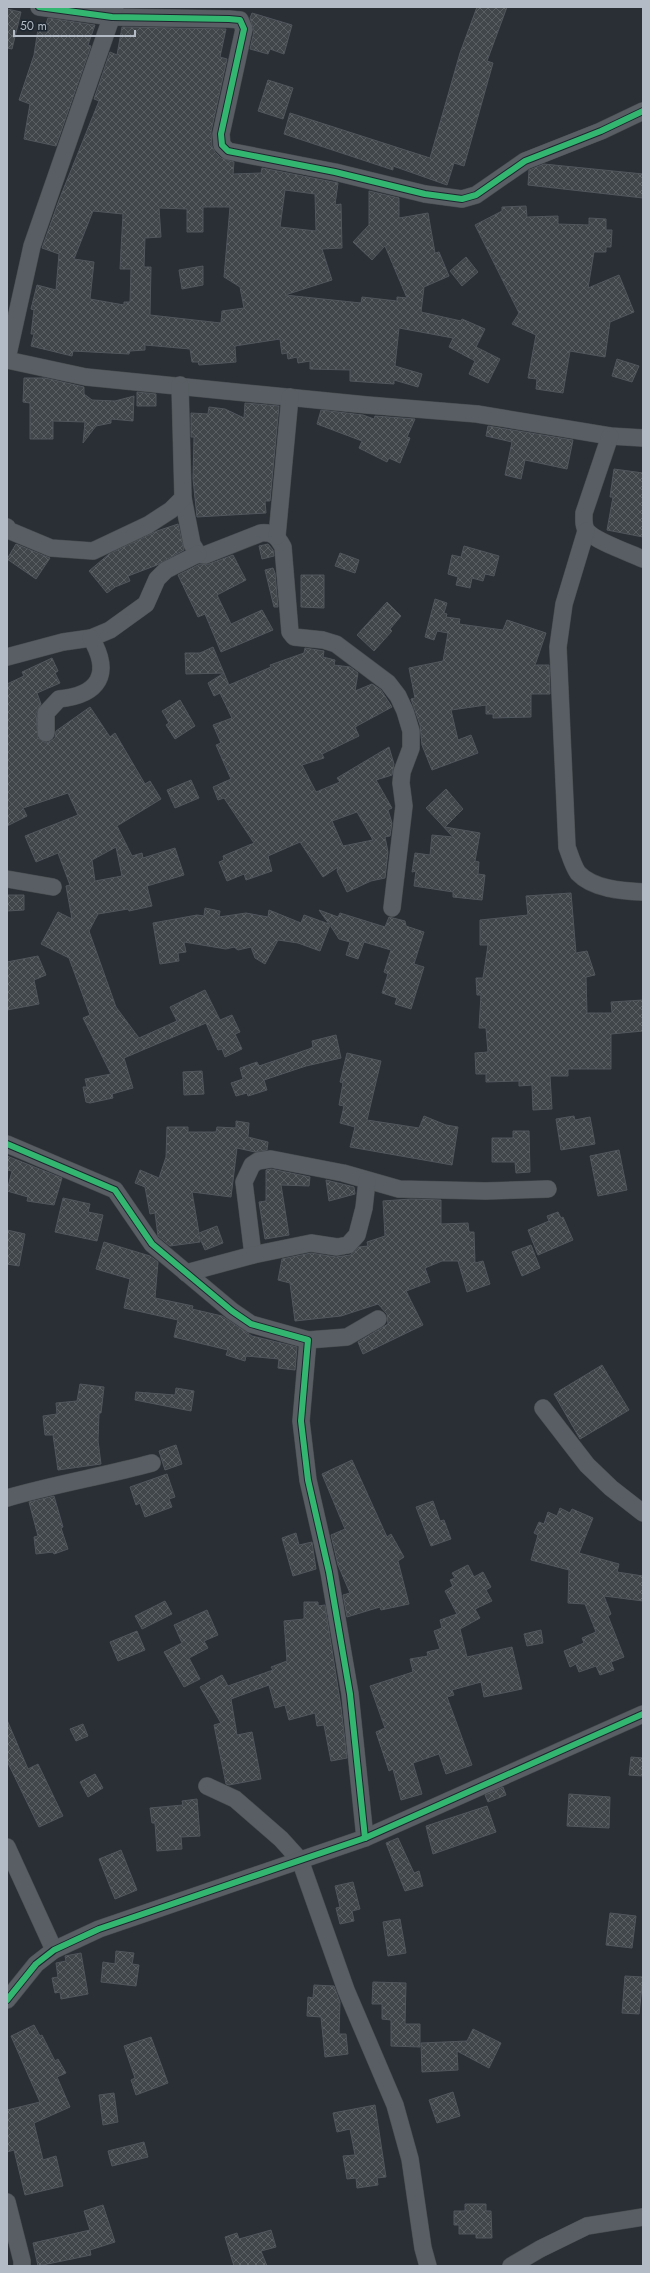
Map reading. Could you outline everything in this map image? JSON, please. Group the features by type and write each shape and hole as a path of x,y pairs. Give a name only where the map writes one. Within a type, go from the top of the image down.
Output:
{"street":[{"path":"39,7 230,18 240,20 244,29 221,134 222,144 228,151 335,172 425,194 462,199 476,195 525,161 601,131 643,111"},
{"path":"113,12 83,93 32,246 7,360 86,376 476,414 610,436 643,438"},
{"path":"180,384 182,498 192,544 198,554"},
{"path":"277,536 290,396"},
{"path":"610,436 584,513 584,525 586,531 595,538 643,559"},
{"path":"7,527 8,530 51,548 93,552 148,525 171,510 182,498"},
{"path":"586,531 564,604 558,647 566,847 578,872 596,884 622,891 643,892"},
{"path":"7,657 63,642 91,638 110,630 146,604 157,579 166,570 198,554 205,555 261,533 270,532 277,536 284,547 290,632 294,637 323,640 336,644 388,683 398,696 407,717 411,731 411,748 402,772 401,783 404,806 392,908"},
{"path":"46,733 46,714 59,699 72,698 85,692 93,687 100,676 102,664 99,652 91,638"},
{"path":"7,879 53,887"},
{"path":"7,1144 114,1190 152,1244 232,1311 251,1324 308,1340 347,1337 378,1319"},
{"path":"253,1254 244,1182 252,1165 258,1161 271,1159 343,1173 399,1189 420,1191 548,1189"},
{"path":"186,1273 253,1254 311,1243 337,1247 348,1245 357,1235 367,1194 367,1181"},
{"path":"308,1340 301,1421 305,1458 313,1509 331,1579 350,1694 365,1838"},
{"path":"544,1408 587,1465 611,1488 643,1513"},
{"path":"7,1498 68,1482 152,1463"},
{"path":"7,2000 36,1964 54,1950 99,1929 365,1838 643,1714"},
{"path":"207,1786 235,1799 281,1840 300,1860 346,1990 395,2105 410,2159 423,2248 428,2266"},
{"path":"7,1847 54,1950"},
{"path":"7,2202 21,2255 22,2266"},
{"path":"511,2266 540,2249 587,2226 643,2217"}],"building":[{"path":"477,7 507,7 487,61 493,63 464,166 454,163 447,185 393,166 393,170 284,134 290,113 430,158 460,53"},
{"path":"7,9 21,12 12,49 7,48"},
{"path":"252,13 292,25 284,54 270,49 268,54 250,49 254,31 250,18"},
{"path":"48,18 95,25 88,45 91,46 56,146 24,139 30,104 19,100 34,55 38,29 44,30"},
{"path":"122,27 226,29 220,57 227,59 211,132 212,146 215,152 221,158 234,162 233,174 261,173 262,168 338,183 335,205 341,204 342,248 322,249 332,280 285,295 361,303 362,297 397,301 397,297 407,298 385,246 372,260 353,242 369,225 369,191 399,198 399,218 428,213 435,253 439,252 449,276 424,287 421,312 461,321 462,319 485,329 476,347 500,359 488,383 469,374 475,361 449,347 453,338 399,328 395,366 422,374 418,387 394,380 394,384 350,381 350,370 310,369 310,361 298,363 297,357 288,359 287,353 282,354 280,339 235,346 236,362 199,365 198,362 192,362 190,349 145,345 145,350 130,351 129,354 73,351 72,356 31,346 34,334 31,334 34,310 31,309 37,285 56,290 59,254 42,248 59,200 99,101 94,99 110,52 117,55","holes":["285,190 315,194 316,231 280,227","203,207 230,207 224,277 240,287 244,308 222,311 221,323 150,315 151,267 144,267 145,238 161,237 159,208 187,209 187,232 203,232","93,211 123,214 120,269 131,269 130,302 124,302 124,305 90,299 94,262 74,259"]},
{"path":"268,80 293,88 283,119 258,111"},
{"path":"544,164 643,174 643,198 528,185 529,170"},
{"path":"526,206 527,217 558,216 558,224 589,225 589,218 606,219 606,230 612,230 611,247 606,247 606,252 594,252 588,288 619,275 634,312 610,322 605,357 570,351 563,393 536,389 537,379 528,378 536,335 512,324 519,313 475,225 502,211 502,207"},
{"path":"466,257 478,272 462,286 450,271"},
{"path":"203,266 203,285 182,289 179,270"},
{"path":"617,359 639,366 632,382 612,376"},
{"path":"24,378 45,378 84,387 84,394 92,400 115,401 134,396 133,421 111,419 111,423 96,426 83,443 85,422 53,421 53,439 30,439 30,403 23,402"},
{"path":"137,392 156,394 156,406 137,406"},
{"path":"245,403 279,406 270,501 265,501 266,513 197,517 193,479 194,437 191,437 191,413 208,414 209,407 225,409 244,418"},
{"path":"321,410 363,415 374,419 375,416 415,419 407,437 410,438 400,463 389,458 387,462 359,448 362,441 317,424"},
{"path":"488,426 573,440 567,469 525,460 521,479 505,475 512,442 486,436"},
{"path":"614,469 643,473 643,537 607,530 613,497 610,497"},
{"path":"178,524 184,550 157,565 128,576 130,581 115,587 107,593 89,571 109,554 157,531"},
{"path":"16,544 50,558 36,579 7,559"},
{"path":"268,544 273,550 274,556 262,559 259,546"},
{"path":"464,546 499,556 494,576 485,574 483,581 472,578 470,588 456,585 458,577 448,574 452,555 461,557"},
{"path":"340,553 359,560 355,573 335,566"},
{"path":"233,555 246,580 217,595 231,624 262,610 273,630 221,652 205,614 198,617 178,575 200,564 209,564"},
{"path":"273,568 275,573 278,607 274,607 265,570"},
{"path":"301,575 324,575 324,608 301,607"},
{"path":"435,599 447,603 444,613 447,614 446,617 460,619 459,624 503,630 507,620 546,633 535,665 549,665 550,694 531,694 531,717 493,718 493,714 486,714 486,705 451,710 458,740 471,735 478,753 432,770 422,745 420,725 411,699 415,698 409,668 443,661 448,633 437,631 434,640 425,637"},
{"path":"387,602 401,616 390,629 392,631 374,651 357,635"},
{"path":"213,647 224,673 186,674 185,653 200,653"},
{"path":"305,648 324,651 323,657 335,660 334,665 350,667 358,673 355,691 372,684 381,690 392,707 355,727 359,736 322,754 324,758 302,765 316,792 340,782 337,778 389,747 394,764 392,775 376,780 392,808 388,810 392,823 390,836 385,837 388,852 385,878 371,881 347,892 337,871 338,867 323,877 300,842 268,856 272,871 246,880 244,874 227,881 219,862 224,860 223,856 254,843 224,798 218,800 213,787 231,779 216,745 221,743 213,725 232,718 220,693 214,696 208,683 224,673 229,685 271,667 270,665 304,653","holes":["357,812 373,840 343,846 332,821"]},
{"path":"52,658 58,671 55,673 60,683 37,693 41,704 36,713 38,738 46,743 51,741 55,738 56,731 90,707 110,737 115,733 145,784 150,781 161,799 117,826 132,856 142,853 143,858 175,848 184,875 147,886 152,906 129,911 128,909 98,914 89,931 116,1007 139,1038 177,1021 170,1007 205,990 220,1020 232,1015 240,1032 235,1034 242,1049 225,1057 222,1049 218,1050 206,1023 124,1058 133,1088 112,1094 113,1098 90,1103 86,1102 83,1087 87,1087 85,1079 111,1074 83,1018 90,1015 69,958 41,944 58,912 72,919 66,886 70,885 58,853 36,862 25,836 78,815 68,793 23,808 27,816 7,826 7,684 24,676 22,672","holes":["116,847 122,876 95,881 92,860"]},
{"path":"180,700 195,726 175,739 166,725 169,723 162,711"},
{"path":"191,780 199,798 175,808 167,790"},
{"path":"446,789 463,809 445,827 480,833 475,861 479,862 478,874 485,875 482,900 453,897 453,892 414,886 416,871 412,872 415,853 430,855 432,835 453,837 426,808"},
{"path":"571,893 576,953 587,951 595,975 586,977 587,1013 612,1013 611,1002 643,1000 643,1031 611,1034 611,1069 568,1069 568,1076 550,1076 552,1109 533,1110 532,1085 519,1086 519,1081 486,1082 486,1074 476,1074 475,1053 488,1052 486,1028 479,1028 481,995 477,995 476,978 483,978 488,945 480,945 480,920 528,915 526,896"},
{"path":"7,895 24,895 24,910 7,911"},
{"path":"205,908 220,911 219,917 246,913 268,917 269,910 301,923 304,915 329,924 319,910 338,917 340,913 385,927 389,917 405,921 406,926 424,932 414,964 424,967 411,1009 395,1004 397,998 382,993 388,974 384,972 391,950 364,942 358,959 346,955 350,942 339,939 330,925 320,951 298,943 278,940 265,964 255,958 251,947 238,950 234,947 226,949 184,942 186,952 178,953 179,961 160,964 153,923 197,915 204,916"},
{"path":"38,956 46,975 34,980 39,1004 7,1010 7,962"},
{"path":"336,1035 341,1058 306,1066 264,1080 267,1090 248,1096 247,1093 236,1096 231,1083 243,1079 240,1068 257,1062 259,1066 309,1049 313,1047 312,1041"},
{"path":"347,1053 381,1061 367,1120 419,1128 424,1116 446,1125 458,1127 452,1165 350,1147 355,1127 340,1123 344,1106 339,1105 343,1083 340,1082"},
{"path":"202,1071 204,1094 184,1095 183,1072"},
{"path":"574,1116 575,1120 590,1117 595,1144 561,1150 556,1119"},
{"path":"236,1121 249,1123 248,1137 268,1142 267,1150 255,1152 237,1148 231,1197 192,1192 199,1233 217,1226 223,1243 205,1250 199,1236 200,1242 170,1246 158,1236 155,1213 150,1214 145,1187 135,1183 140,1170 159,1178 166,1157 167,1127 188,1127 188,1132 216,1132 217,1127 236,1128"},
{"path":"513,1131 529,1131 530,1172 516,1173 515,1162 492,1162 492,1138 513,1138"},
{"path":"619,1150 627,1190 598,1196 590,1156"},
{"path":"7,1156 62,1178 54,1205 27,1201 28,1197 7,1191 12,1171 7,1170"},
{"path":"271,1169 310,1177 309,1186 281,1185 289,1235 265,1239 259,1202 266,1201 266,1170"},
{"path":"326,1180 354,1187 355,1194 329,1201"},
{"path":"63,1198 90,1204 88,1212 103,1215 97,1241 55,1232"},
{"path":"411,1199 441,1200 441,1224 468,1223 469,1232 474,1232 475,1263 483,1261 490,1284 467,1292 458,1261 442,1261 425,1268 430,1282 406,1291 423,1325 363,1354 358,1342 388,1324 387,1314 378,1304 341,1316 295,1321 290,1283 278,1280 282,1259 311,1253 336,1257 350,1255 359,1247 368,1246 367,1242 385,1236 383,1201"},
{"path":"558,1212 561,1218 563,1217 573,1240 538,1255 528,1230 549,1221 547,1216"},
{"path":"7,1230 25,1234 19,1266 7,1264"},
{"path":"104,1242 150,1256 158,1262 155,1298 193,1306 192,1309 222,1316 252,1336 297,1347 295,1370 278,1368 279,1359 246,1356 245,1361 226,1355 228,1350 174,1337 178,1320 124,1308 130,1279 96,1269"},
{"path":"531,1245 540,1268 522,1276 512,1252"},
{"path":"602,1365 629,1410 580,1439 554,1394"},
{"path":"80,1384 104,1387 101,1413 99,1413 98,1441 101,1464 58,1470 53,1435 45,1435 43,1416 57,1414 56,1403 77,1401"},
{"path":"176,1388 194,1391 191,1411 135,1400 136,1392 175,1395"},
{"path":"176,1445 182,1464 165,1470 159,1451"},
{"path":"352,1460 387,1537 391,1534 404,1557 398,1561 409,1604 381,1610 380,1607 347,1617 343,1595 350,1593 338,1565 331,1535 345,1529 322,1474"},
{"path":"167,1474 175,1497 169,1499 172,1507 145,1517 140,1503 136,1505 130,1487"},
{"path":"54,1496 63,1527 61,1528 68,1549 54,1554 53,1552 36,1554 34,1537 38,1536 29,1502"},
{"path":"433,1501 440,1521 444,1520 451,1539 431,1546 416,1507"},
{"path":"560,1508 570,1513 572,1509 593,1518 579,1553 619,1564 617,1572 643,1576 643,1601 604,1596 611,1614 608,1616 624,1657 611,1662 614,1670 600,1675 596,1666 579,1672 576,1664 570,1667 564,1651 584,1643 582,1638 596,1632 585,1604 568,1603 569,1570 531,1560 538,1535 534,1533 539,1522 544,1524 548,1512 557,1516"},
{"path":"296,1533 299,1545 312,1542 316,1569 293,1576 282,1538"},
{"path":"468,1565 474,1577 483,1572 491,1587 486,1590 492,1601 475,1609 480,1618 460,1629 467,1657 512,1647 522,1689 484,1697 481,1682 452,1690 454,1695 447,1697 472,1765 446,1774 439,1754 413,1763 422,1794 401,1800 393,1769 389,1771 376,1732 385,1728 370,1686 413,1672 410,1659 428,1656 427,1652 440,1649 434,1631 442,1628 440,1620 457,1614 445,1591 453,1586 450,1580 455,1578 452,1573"},
{"path":"165,1601 172,1614 142,1629 135,1616"},
{"path":"304,1602 318,1602 318,1606 325,1605 341,1707 347,1758 331,1761 324,1725 317,1726 315,1713 289,1720 285,1705 275,1708 269,1685 231,1699 237,1735 252,1732 261,1779 229,1785 226,1784 214,1725 221,1723 200,1687 222,1675 228,1686 273,1670 271,1667 287,1661 284,1621 304,1619"},
{"path":"207,1610 218,1635 204,1641 208,1648 189,1658 200,1679 184,1687 164,1652 182,1643 174,1625"},
{"path":"541,1630 543,1643 527,1646 524,1634"},
{"path":"137,1631 145,1650 118,1661 110,1642"},
{"path":"7,1720 28,1769 38,1764 63,1816 39,1827 7,1761"},
{"path":"83,1724 88,1736 76,1741 70,1729"},
{"path":"631,1757 643,1758 643,1776 629,1775"},
{"path":"95,1774 103,1788 88,1797 80,1782"},
{"path":"503,1787 506,1795 488,1802 485,1795"},
{"path":"569,1794 610,1797 609,1828 567,1826"},
{"path":"197,1799 200,1836 181,1837 182,1849 157,1851 155,1823 152,1823 150,1808 183,1805 182,1801"},
{"path":"487,1806 496,1832 433,1854 426,1826"},
{"path":"398,1838 414,1873 419,1871 423,1886 405,1891 386,1843"},
{"path":"121,1850 137,1890 115,1899 99,1859"},
{"path":"353,1882 360,1909 352,1911 354,1921 340,1924 336,1908 340,1907 335,1886"},
{"path":"610,1913 636,1916 632,1948 606,1945"},
{"path":"400,1919 406,1953 388,1956 383,1922"},
{"path":"116,1951 134,1953 132,1964 139,1965 136,1986 101,1982 103,1962 115,1964"},
{"path":"81,1953 88,1994 61,1999 60,1992 55,1993 52,1978 58,1977 56,1963 66,1961 65,1956"},
{"path":"625,1976 643,1977 639,2014 622,2013"},
{"path":"373,1982 406,1983 405,2024 420,2024 420,2047 391,2046 391,2020 382,2019 382,2004 372,2004"},
{"path":"314,1985 334,1986 340,2002 339,2034 346,2034 348,2054 325,2057 321,2017 307,2016 308,1997 313,1998"},
{"path":"34,2025 40,2036 42,2035 55,2061 58,2059 66,2073 57,2077 70,2107 34,2123 43,2160 56,2156 63,2186 25,2195 14,2150 7,2152 7,2110 40,2102 11,2036"},
{"path":"473,2029 501,2043 489,2068 457,2051 458,2070 422,2072 421,2043 467,2041"},
{"path":"151,2037 168,2083 136,2095 131,2080 135,2078 124,2046"},
{"path":"453,2092 460,2116 437,2123 429,2100"},
{"path":"114,2093 118,2122 103,2125 99,2095"},
{"path":"375,2105 386,2177 377,2178 378,2185 357,2188 356,2178 347,2179 343,2156 355,2155 350,2129 337,2132 333,2113"},
{"path":"144,2142 148,2157 112,2166 108,2151"},
{"path":"465,2204 486,2204 486,2211 491,2211 492,2238 476,2238 476,2234 459,2234 459,2225 454,2225 454,2211 465,2211"},
{"path":"103,2205 115,2242 90,2250 91,2255 38,2266 33,2243 90,2230 84,2211"},
{"path":"271,2230 276,2247 261,2251 267,2266 234,2266 225,2237 237,2233 239,2239"}],"cycle path":[{"path":"39,7 112,17 240,20 244,29 221,134 222,145 228,151 335,172 425,194 462,199 476,195 525,161 601,131 643,111"},
{"path":"7,1144 115,1190 152,1244 232,1311 251,1324 308,1340 301,1421 308,1480 329,1572 350,1694 365,1838"},
{"path":"7,2000 36,1964 54,1950 99,1929 365,1838 643,1714"}]}
